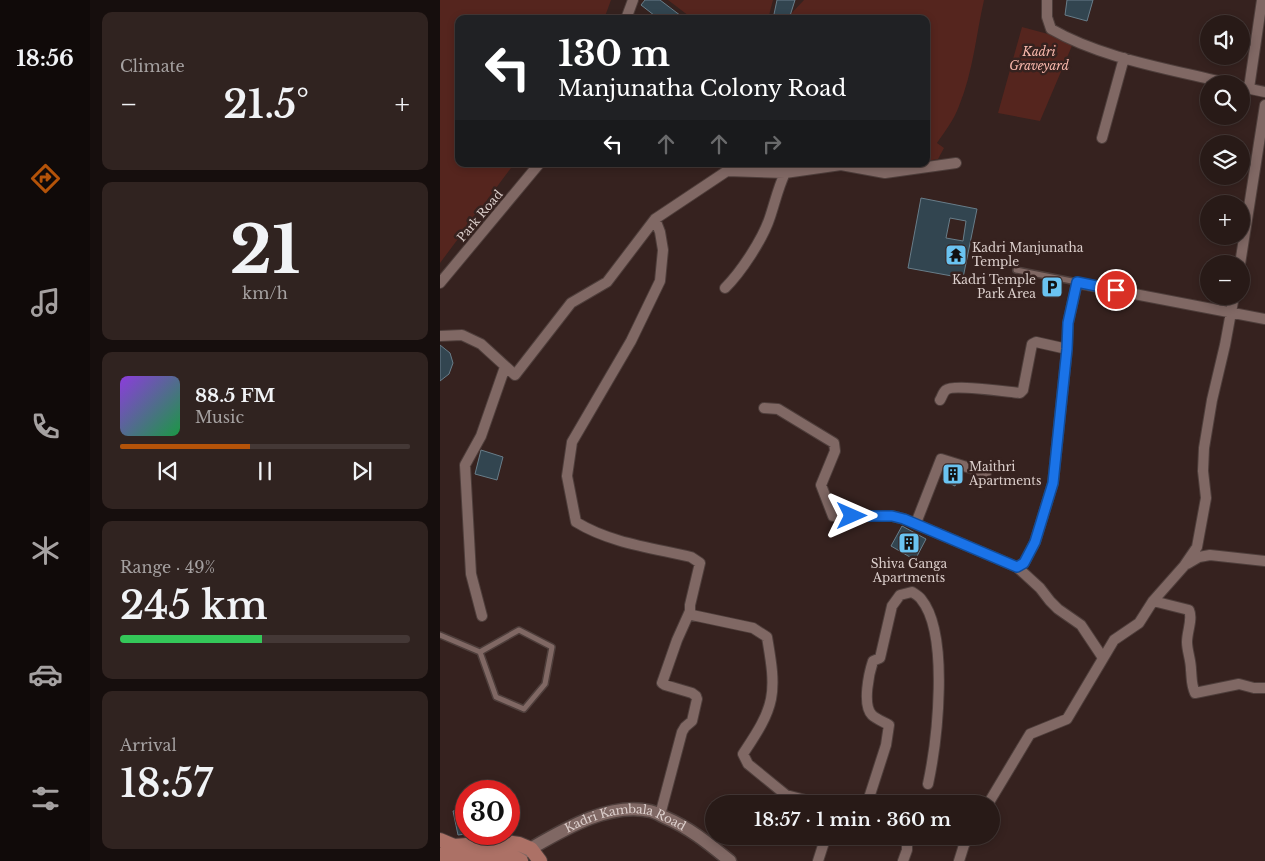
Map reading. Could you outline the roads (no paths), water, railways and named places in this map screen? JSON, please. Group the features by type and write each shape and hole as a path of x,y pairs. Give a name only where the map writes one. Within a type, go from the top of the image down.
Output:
{"main road":[{"path":"440,840 454,846 506,842 519,844 531,849 540,861"},
{"path":"440,856 510,855 518,859"}],"street":[{"path":"628,15 634,0"},
{"path":"1047,0 1047,17 1050,29 1085,47 1200,77"},
{"path":"1247,75 1262,0"},
{"path":"1102,138 1124,58"},
{"path":"1250,88 1265,92"},
{"path":"1241,255 1265,105"},
{"path":"930,167 956,163"},
{"name":"Park Road","path":"440,283 537,167"},
{"path":"440,336 462,335 481,344 515,375 571,303 608,282 655,219 727,171 785,174 808,167"},
{"path":"852,167 885,173 928,167"},
{"path":"724,288 738,275 761,235 770,218 775,197 785,174"},
{"path":"655,219 660,232 663,250 660,281 631,340 572,442 567,476 576,522 592,532 692,556 700,563 690,611 673,649 662,683 692,693 697,699 692,722 682,732 660,815"},
{"path":"1017,567 1024,563 1035,542 1053,483 1068,323 1077,282 1265,318"},
{"path":"993,795 1030,734 1067,719 1114,640 1139,623 1153,601 1184,566 1197,547 1206,498 1203,471 1204,448 1212,400 1233,305"},
{"path":"940,400 945,391 950,388 967,387 1020,393 1023,390 1032,344 1036,342 1067,349"},
{"path":"482,616 471,574 465,465 481,436 505,367"},
{"path":"764,408 778,409 834,443 836,450 821,485 833,516 892,516 916,523 1017,567 1040,588 1058,609 1081,625 1103,658"},
{"path":"916,523 941,459 986,473"},
{"path":"1184,566 1199,557 1210,556 1265,561"},
{"path":"870,795 886,745 889,725 873,717 869,710 867,699 870,671 873,661 880,658 892,606 900,595 912,592 921,598 930,614 938,648 940,688 928,784"},
{"path":"1153,601 1189,610 1191,615 1187,642 1188,659 1191,668 1190,684 1195,693 1239,684 1254,688 1265,688"},
{"path":"690,611 692,615 753,628 767,637 772,670 771,698 760,728 743,754 748,764 786,795"},
{"name":"Kadri Kambala Road","path":"518,859 552,836 606,812 630,810 650,811 683,825 703,838 730,861"},
{"path":"818,861 823,845"},
{"path":"903,861 907,845"},
{"path":"959,861 965,845"}],"lane":[{"path":"1016,270 1077,282"},
{"path":"440,635 480,652 496,697 524,709 545,684 552,647 519,630 480,652"}],"place":[{"name":"Kadri Manjunatha Temple","path":"956,255"},
{"name":"Kadri Temple Park Area","path":"1052,287"},
{"name":"Maithri Apartments","path":"953,474"},
{"name":"Shiva Ganga Apartments","path":"909,543"}],"park label":[{"name":"Kadri Graveyard","path":"1039,59"}]}
